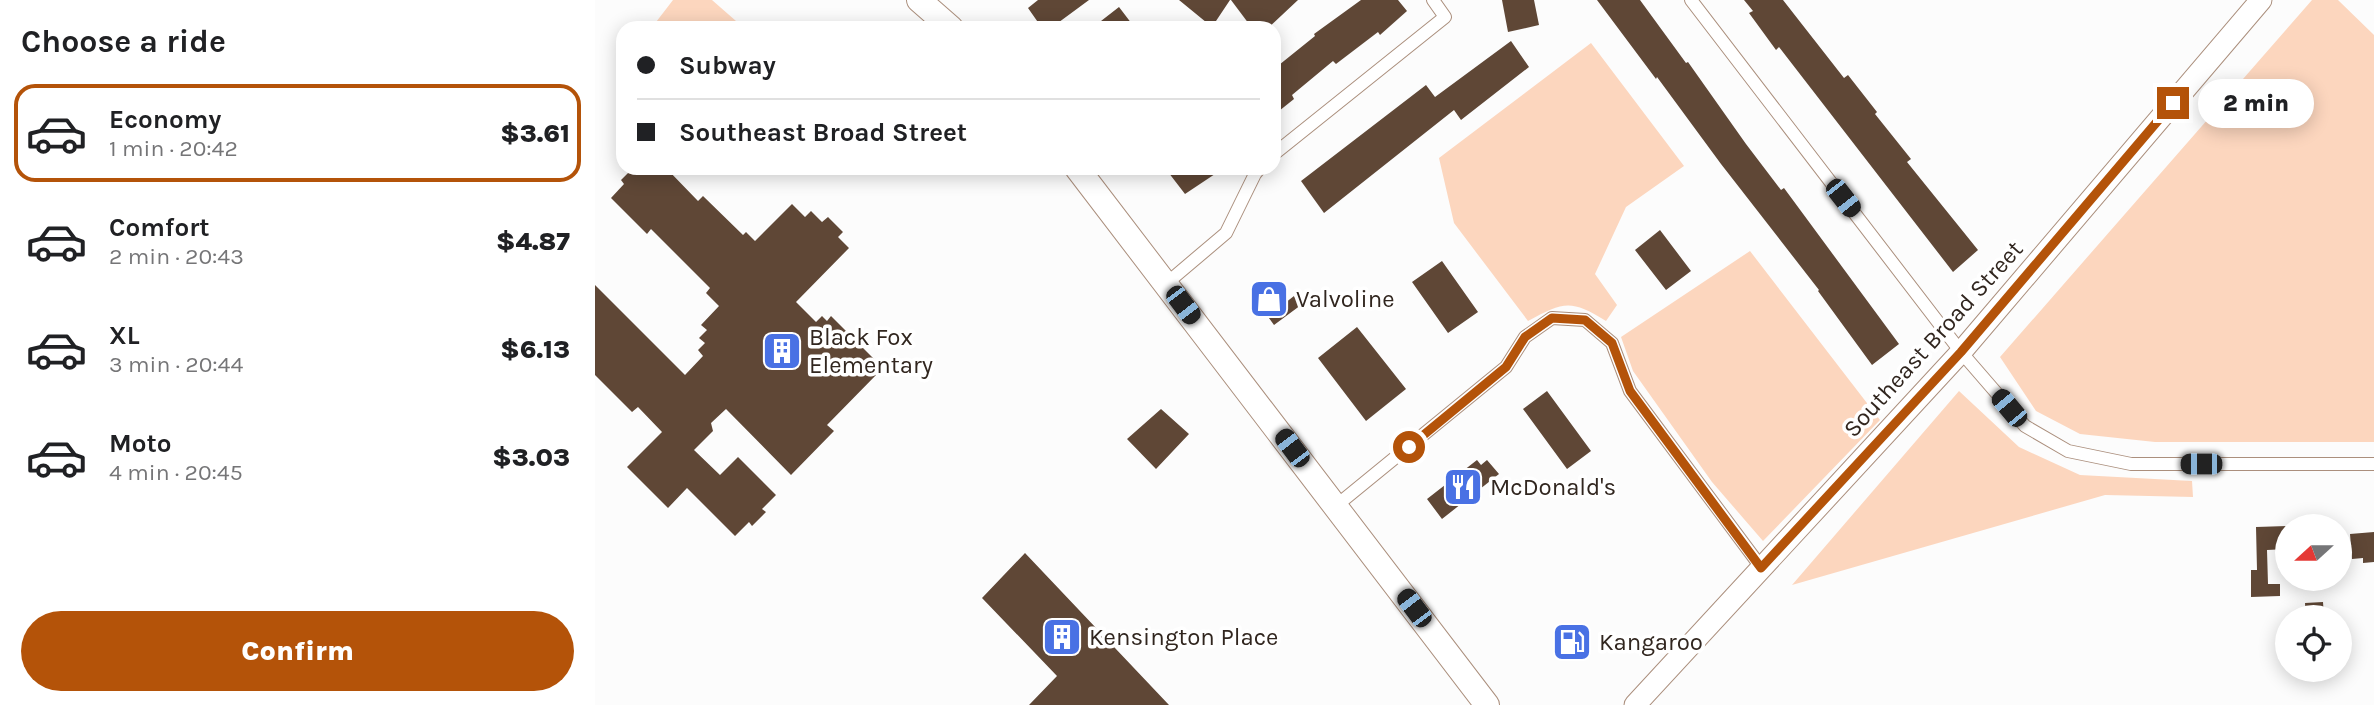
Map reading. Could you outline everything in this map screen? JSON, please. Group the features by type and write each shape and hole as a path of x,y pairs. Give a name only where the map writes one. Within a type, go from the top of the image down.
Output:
{"highway":[{"path":"919,0 943,21"},
{"path":"1082,175 1487,705"}],"main road":[{"name":"Southeast Broad Street","path":"1635,705 1961,352 2261,0"}],"street":[{"path":"1281,148 1445,17 1433,0"},
{"path":"1691,0 1961,352 2025,426 2069,451 2131,464 2374,464"},
{"path":"1167,283 1226,233 1255,175"},
{"path":"1336,506 1506,367 1525,337 1552,318 1585,320 1612,343 1630,391 1761,568"}],"shaded area":[{"path":"673,0 712,0 736,21 657,21"},
{"path":"2312,0 2338,0 2374,35 2374,442 2155,442 2080,434 2036,411 2000,357"},
{"path":"1591,43 1684,166 1626,207 1595,274 1617,305 1606,321 1584,309 1567,306 1550,310 1528,321 1454,223 1439,158"},
{"path":"1750,251 1880,420 1763,541 1712,482 1633,371 1621,337"},
{"path":"1959,391 2019,447 2080,475 2192,481 2193,497 2105,495 1792,585"}],"building":[{"path":"1038,0 1089,0 1060,21 1037,21 1028,8"},
{"path":"1179,0 1230,0 1216,21 1205,21"},
{"path":"1231,0 1298,0 1276,21 1247,21"},
{"path":"1361,0 1398,0 1407,11 1380,35 1378,32 1336,64 1333,61 1292,95 1294,99 1281,109 1281,63 1315,36 1314,34"},
{"path":"1502,0 1534,0 1539,25 1508,32"},
{"path":"1597,0 1640,0 1899,344 1872,365 1819,290"},
{"path":"1744,0 1783,0 1844,78 1848,75 1877,112 1875,114 1911,159 1907,162 1978,250 1953,272 1779,47 1776,50 1749,13 1753,11"},
{"path":"1119,7 1130,21 1101,21"},
{"path":"1511,41 1529,67 1461,120 1454,110 1324,213 1301,181 1426,85 1435,97"},
{"name":"Black Fox Elementary","path":"626,175 673,175 698,201 703,196 743,235 746,232 755,241 792,204 805,217 811,211 822,222 828,217 843,232 838,237 849,248 796,302 816,322 822,316 827,321 831,316 879,364 874,369 878,373 827,425 834,431 791,475 726,409 711,423 713,431 694,450 720,475 738,457 776,495 762,509 766,512 752,526 749,522 735,536 687,488 668,508 627,467 662,432 638,407 632,412 595,375 595,285 685,375 703,356 698,350 705,343 699,338 707,330 701,325 719,306 706,293 710,288 651,229 647,234 611,198 624,184 621,180"},
{"path":"1170,175 1214,175 1185,194"},
{"path":"1660,230 1691,271 1666,290 1635,250"},
{"path":"1442,261 1478,312 1448,333 1412,282"},
{"name":"Valvoline","path":"1269,280 1285,303 1294,296 1301,305 1274,325 1251,293"},
{"path":"1357,327 1406,389 1366,421 1318,358"},
{"path":"1547,391 1591,451 1567,469 1523,409"},
{"path":"1161,409 1189,434 1156,469 1127,439"},
{"name":"McDonald's","path":"1477,460 1481,465 1487,460 1499,474 1442,519 1427,499"},
{"path":"2275,526 2275,550 2267,550 2268,584 2275,584 2275,592 2280,592 2280,596 2251,597 2251,570 2257,570 2256,527"},
{"path":"2374,532 2374,562 2363,563 2363,558 2352,559 2352,534"},
{"name":"Kensington Place","path":"1025,553 1169,705 1029,705 1057,676 982,598"},
{"path":"2323,602 2323,605 2305,605"}],"place":[{"name":"Valvoline","path":"1269,299"},
{"name":"Black Fox Elementary","path":"782,351"},
{"name":"McDonald's","path":"1463,487"},
{"name":"Kensington Place","path":"1062,637"},
{"name":"Kangaroo","path":"1572,642"}],"route":[{"path":"1409,447 1506,367 1525,337 1552,318 1585,320 1612,343 1630,391 1761,568 1961,352 2173,103"}]}
